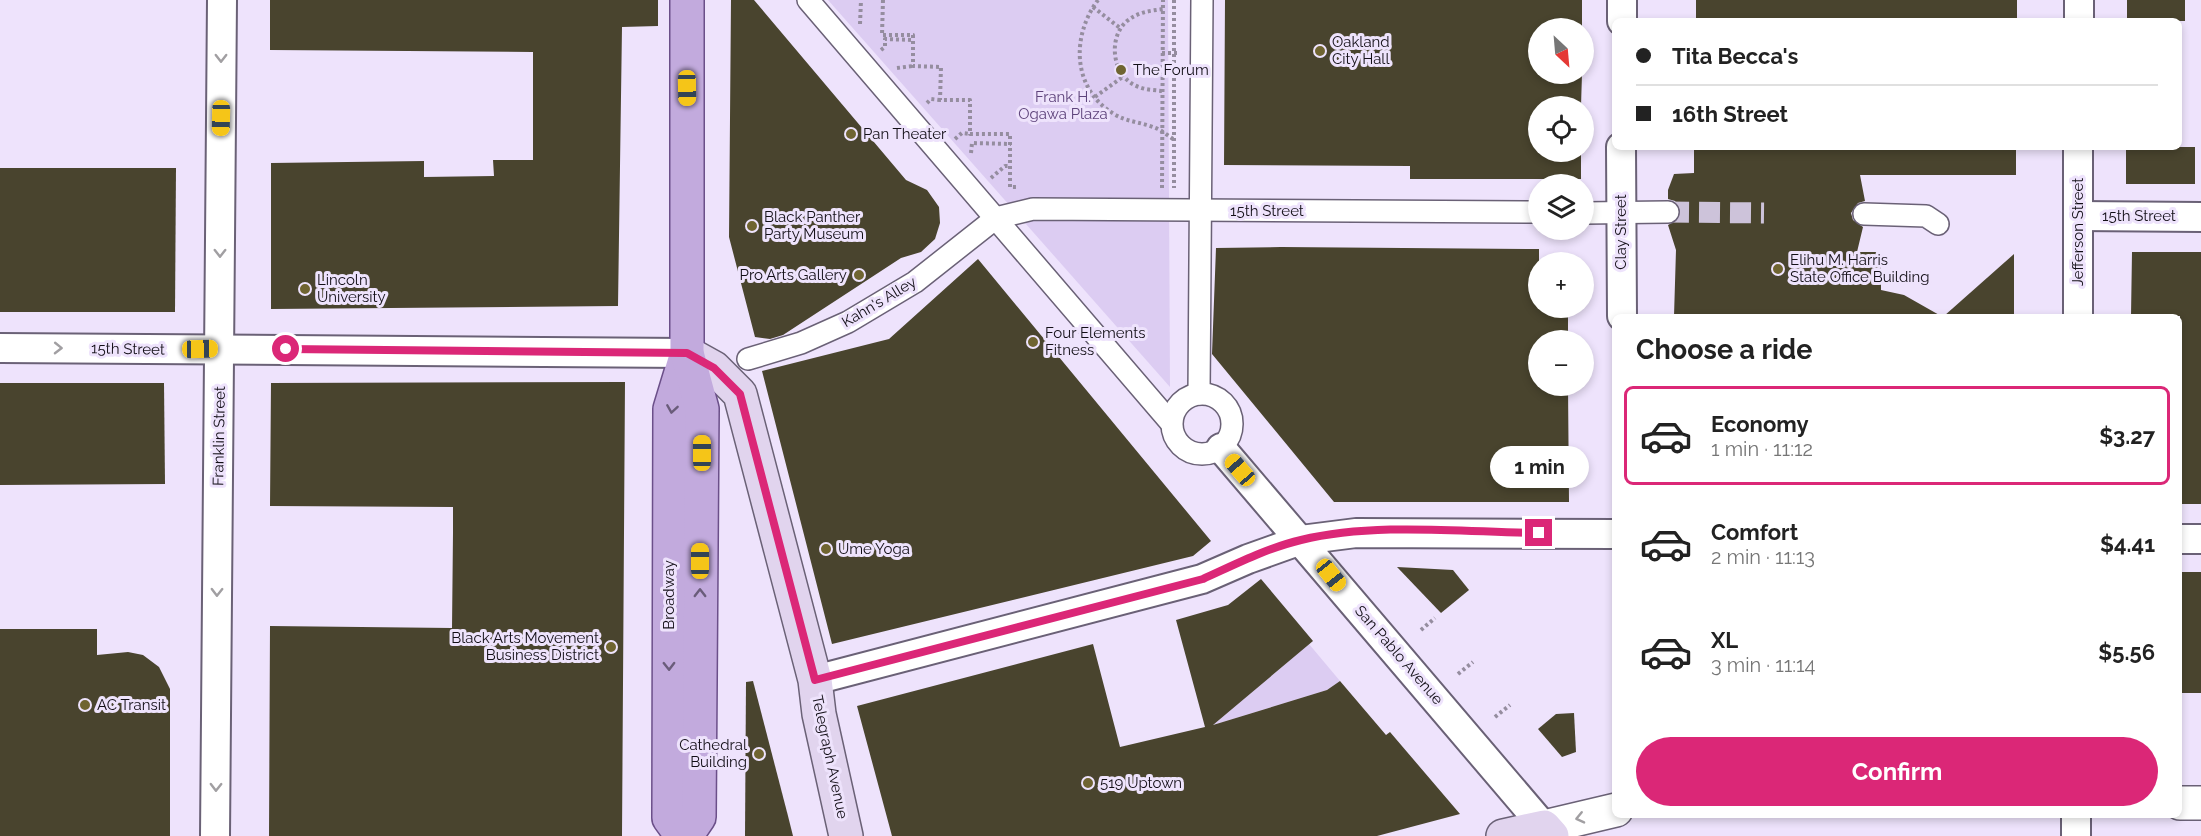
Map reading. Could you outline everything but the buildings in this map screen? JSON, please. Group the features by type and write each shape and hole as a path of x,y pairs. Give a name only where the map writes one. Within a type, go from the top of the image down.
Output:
{"main road":[{"name":"Broadway","path":"684,836 699,817 702,409 687,353 687,0"},
{"name":"Telegraph Avenue","path":"687,353 714,368 740,394 815,680 819,714 846,836"},
{"path":"1503,836 1548,831"}],"street":[{"name":"Franklin Street","path":"215,836 222,0"},
{"path":"808,0 1171,423 1177,442 1184,449 1203,454 1221,448 1231,434 1232,417 1223,402 1216,397 1199,394 1190,396 1177,407 1171,423"},
{"path":"1199,394 1202,0"},
{"path":"1622,0 1622,18"},
{"path":"2079,0 2079,18"},
{"name":"Clay Street","path":"1621,150 1622,314"},
{"name":"Jefferson Street","path":"2078,150 2078,314"},
{"name":"15th Street","path":"996,218 1033,209 1528,212"},
{"path":"1594,213 1668,212"},
{"path":"1864,214 1926,216 1938,224"},
{"name":"15th Street","path":"2078,216 2201,217"},
{"name":"Kahn's Alley","path":"748,359 801,343 870,310 936,267 996,218"},
{"name":"15th Street","path":"0,348 687,353"},
{"name":"San Pablo Avenue","path":"1221,448 1548,831"},
{"path":"815,680 1203,579 1248,559 1301,540 1377,531 1612,534"},
{"path":"2182,539 2201,539"},
{"path":"2182,803 2201,803"},
{"path":"1548,831 1612,811"},
{"path":"2076,818 2076,836"}],"path":[{"path":"883,0 882,35 913,35 913,66"},
{"path":"1098,0 1086,20 1079,50 1083,79 1095,97 1112,114 1126,121 1153,127 1174,140"},
{"path":"1150,188 1162,190 1162,0"},
{"path":"1174,0 1174,210"},
{"path":"1093,7 1120,28"},
{"path":"1162,92 1137,87 1124,76 1114,54 1120,28 1141,12 1163,9"},
{"path":"864,63 885,47 885,39 913,40"},
{"path":"900,66 941,67 940,100"},
{"path":"1095,97 1124,76"},
{"path":"931,99 970,100 970,134"},
{"path":"962,134 1011,134 1008,166 1010,187 1021,187"},
{"path":"953,168 972,152 972,143 1011,144"},
{"path":"1420,630 1435,618"},
{"path":"1458,674 1473,662"},
{"path":"1495,717 1510,705"}],"green space":[{"name":"Frank H. Ogawa Plaza","path":"828,0 1168,0 1170,387"},
{"path":"1309,644 1340,681 1327,690 1213,725"}],"tunnel":[{"path":"1668,212 1764,213"}],"place":[{"name":"Oakland City Hall","path":"1320,51"},
{"name":"The Forum","path":"1121,70"},
{"name":"Pan Theater","path":"851,134"},
{"name":"Black Panther Party Museum","path":"752,226"},
{"name":"Elihu M. Harris State Office Building","path":"1778,269"},
{"name":"Pro Arts Gallery","path":"859,275"},
{"name":"Lincoln University","path":"305,289"},
{"name":"Four Elements Fitness","path":"1033,342"},
{"name":"Ume Yoga","path":"826,549"},
{"name":"Black Arts Movement Business District","path":"611,647"},
{"name":"AC Transit","path":"85,705"},
{"name":"Cathedral Building","path":"759,754"},
{"name":"519 Uptown","path":"1088,783"}],"route":[{"path":"286,349 687,353 714,368 740,394 815,680 1203,579 1248,559 1301,540 1377,531 1539,533"}]}
